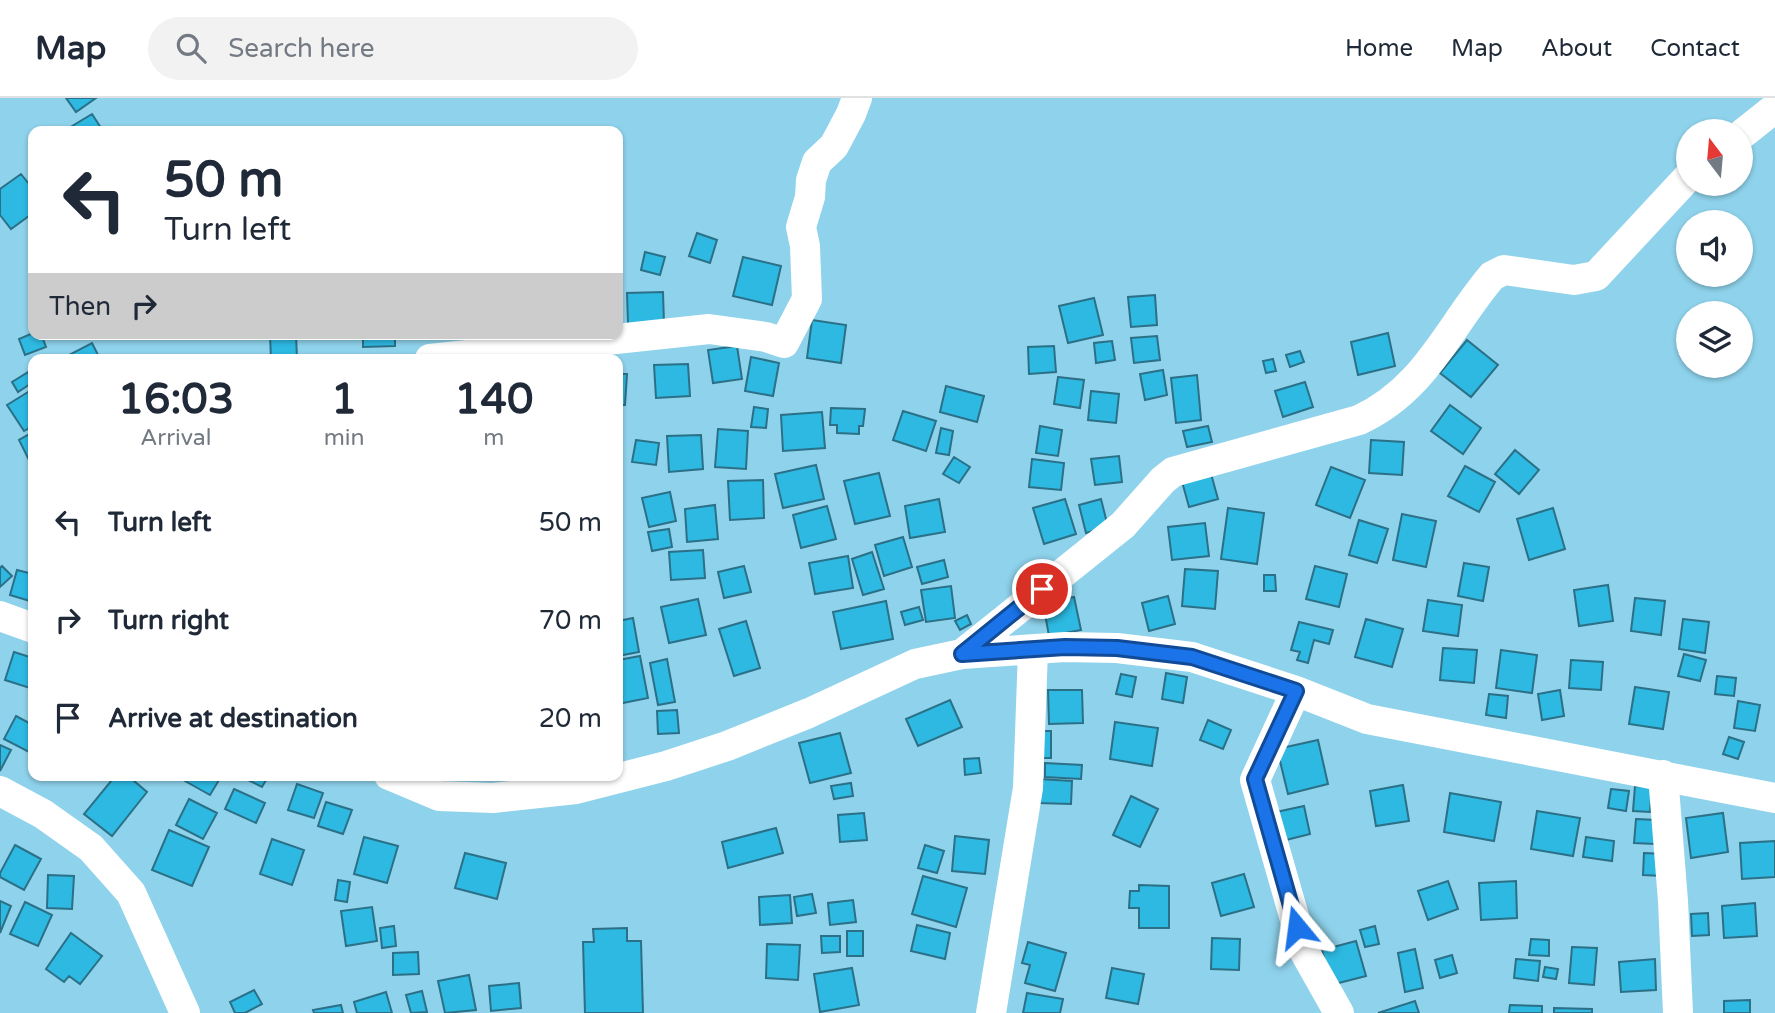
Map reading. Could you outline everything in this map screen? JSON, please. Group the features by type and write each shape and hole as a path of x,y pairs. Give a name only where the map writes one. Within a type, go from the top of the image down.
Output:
{"street":[{"path":"623,338 709,329 766,337 785,343 807,299 801,227 808,205 811,180 817,162 834,146 857,98"},
{"path":"1754,125 1775,108"},
{"path":"962,654 1123,524 1173,472 1359,420 1379,411 1432,361 1492,276 1504,270 1574,280 1596,276 1676,190"},
{"path":"476,354 607,340"},
{"path":"0,615 28,626"},
{"path":"623,777 727,746 809,713 915,664 962,654 1065,647 1117,648 1192,657 1296,691 1367,719 1775,798"},
{"path":"991,1013 1028,788 1033,650"},
{"path":"1296,691 1255,779 1304,951 1339,1013"},
{"path":"1662,775 1673,901 1678,1013"},
{"path":"403,781 439,796 493,798 576,789 607,781"},
{"path":"0,791 43,814 91,848 131,893 185,1013"}],"building":[{"path":"66,98 96,98 76,112"},
{"path":"92,114 100,126 72,126"},
{"path":"21,174 28,183 28,217 11,229 0,215 0,189"},
{"path":"697,233 717,240 710,263 689,256"},
{"path":"645,252 665,257 660,275 641,270"},
{"path":"743,257 781,266 772,305 733,296"},
{"path":"663,292 664,324 628,324 627,293"},
{"path":"1155,295 1157,325 1131,327 1128,297"},
{"path":"1094,298 1103,335 1068,343 1059,306"},
{"path":"812,320 846,325 841,363 807,358"},
{"path":"1388,333 1395,366 1358,375 1351,342"},
{"path":"28,335 28,340 43,340 46,347 25,355 19,339"},
{"path":"1157,336 1160,360 1134,363 1131,338"},
{"path":"270,340 296,340 297,354 271,354"},
{"path":"363,340 395,340 395,346 363,347"},
{"path":"1467,340 1498,365 1471,397 1440,373"},
{"path":"1112,341 1115,360 1096,363 1094,343"},
{"path":"92,343 98,354 71,354"},
{"path":"737,346 742,379 713,383 708,350"},
{"path":"1054,346 1056,372 1029,374 1028,347"},
{"path":"1300,351 1304,362 1290,367 1286,355"},
{"path":"751,357 779,363 773,396 745,391"},
{"path":"1273,359 1276,371 1266,373 1263,361"},
{"path":"688,364 690,396 656,398 654,365"},
{"path":"1163,370 1167,395 1145,400 1140,374"},
{"path":"28,372 28,385 18,392 12,382"},
{"path":"623,374 627,374 625,405"},
{"path":"1197,375 1201,420 1176,423 1171,378"},
{"path":"1058,377 1084,380 1080,408 1054,404"},
{"path":"1305,382 1313,407 1283,417 1275,391"},
{"path":"946,386 984,396 977,422 940,412"},
{"path":"1091,391 1119,394 1116,423 1088,420"},
{"path":"28,392 28,429 24,431 7,405"},
{"path":"1450,405 1481,428 1463,454 1431,431"},
{"path":"754,407 768,409 766,428 751,427"},
{"path":"831,408 865,409 859,434 837,433 837,425 830,425"},
{"path":"903,411 936,421 926,451 893,440"},
{"path":"822,412 825,448 783,451 781,415"},
{"path":"1040,426 1062,430 1058,456 1036,453"},
{"path":"1208,426 1212,442 1187,447 1183,431"},
{"path":"941,428 953,431 949,455 936,453"},
{"path":"718,429 748,431 746,469 715,467"},
{"path":"28,435 28,458 19,440"},
{"path":"701,435 703,469 669,472 667,436"},
{"path":"636,440 659,443 656,465 632,462"},
{"path":"1371,440 1404,442 1402,475 1369,473"},
{"path":"1515,450 1539,470 1519,494 1495,474"},
{"path":"1119,456 1122,482 1095,485 1091,459"},
{"path":"954,457 970,467 959,483 943,474"},
{"path":"1032,459 1064,463 1061,490 1029,487"},
{"path":"816,465 824,499 783,508 775,474"},
{"path":"1465,466 1495,482 1479,512 1448,496"},
{"path":"1331,467 1365,480 1350,518 1316,505"},
{"path":"1210,470 1218,499 1189,507 1181,478"},
{"path":"879,473 890,516 855,524 844,481"},
{"path":"763,480 764,518 730,520 728,481"},
{"path":"670,492 676,521 649,527 642,498"},
{"path":"939,499 945,532 910,538 905,506"},
{"path":"1065,499 1076,534 1044,544 1033,508"},
{"path":"1101,499 1108,527 1086,533 1079,505"},
{"path":"715,505 718,539 687,542 685,509"},
{"path":"827,506 836,539 801,548 793,515"},
{"path":"1228,508 1264,513 1257,564 1221,559"},
{"path":"1553,508 1565,549 1529,560 1517,519"},
{"path":"1402,514 1436,521 1426,567 1393,560"},
{"path":"1359,520 1388,529 1377,563 1349,555"},
{"path":"1205,523 1209,556 1172,560 1168,527"},
{"path":"669,529 672,547 652,551 648,532"},
{"path":"903,537 912,567 884,576 875,545"},
{"path":"703,550 705,578 671,580 669,552"},
{"path":"872,552 884,589 863,595 852,559"},
{"path":"848,556 853,588 815,594 809,563"},
{"path":"944,560 948,577 922,584 917,567"},
{"path":"1464,563 1489,567 1483,601 1458,596"},
{"path":"2,566 12,576 0,587 0,568"},
{"path":"744,566 751,592 724,598 718,572"},
{"path":"1315,566 1347,574 1339,607 1306,599"},
{"path":"1185,569 1218,571 1215,609 1182,606"},
{"path":"17,570 28,573 28,600 10,595"},
{"path":"1264,575 1275,575 1276,591 1264,591"},
{"path":"1608,585 1613,621 1579,626 1574,590"},
{"path":"951,586 955,618 926,622 921,590"},
{"path":"1168,596 1175,624 1149,631 1142,603"},
{"path":"1074,597 1081,630 1049,636 1043,603"},
{"path":"1635,598 1665,601 1661,635 1631,631"},
{"path":"698,599 706,635 669,643 661,607"},
{"path":"1428,600 1462,605 1458,636 1423,631"},
{"path":"886,601 893,639 841,649 833,612"},
{"path":"919,607 923,620 905,625 901,612"},
{"path":"967,615 971,624 960,630 955,621"},
{"path":"633,618 639,652 623,655 623,620"},
{"path":"1366,619 1403,629 1392,667 1355,657"},
{"path":"1683,619 1709,622 1705,653 1679,649"},
{"path":"746,621 760,668 734,676 719,629"},
{"path":"1299,622 1333,630 1329,644 1314,640 1308,663 1297,660 1300,652 1291,650"},
{"path":"1443,648 1477,650 1474,683 1440,680"},
{"path":"1501,650 1537,655 1532,693 1496,688"},
{"path":"14,652 28,656 28,687 5,680"},
{"path":"1684,654 1706,660 1700,681 1678,676"},
{"path":"640,656 648,698 623,703 623,659"},
{"path":"667,659 675,702 658,705 650,663"},
{"path":"1571,660 1603,662 1601,690 1569,688"},
{"path":"1166,673 1187,677 1183,703 1162,699"},
{"path":"1121,674 1136,677 1132,697 1116,694"},
{"path":"1717,676 1736,678 1734,696 1715,694"},
{"path":"1635,687 1669,692 1663,729 1629,724"},
{"path":"1048,690 1082,690 1083,723 1049,724"},
{"path":"1560,690 1564,716 1542,720 1538,694"},
{"path":"1489,694 1508,696 1506,718 1486,715"},
{"path":"950,700 962,727 918,746 906,719"},
{"path":"1738,701 1760,705 1755,731 1734,728"},
{"path":"677,710 679,733 658,734 657,711"},
{"path":"16,716 28,722 28,751 4,739"},
{"path":"1208,720 1231,730 1223,749 1200,740"},
{"path":"1115,722 1158,728 1152,766 1110,759"},
{"path":"1033,731 1051,731 1051,758 1032,758"},
{"path":"840,733 851,773 810,783 799,743"},
{"path":"1729,737 1744,742 1738,759 1723,754"},
{"path":"1318,740 1328,784 1288,794 1277,749"},
{"path":"0,745 11,750 0,771"},
{"path":"979,758 981,773 965,775 964,759"},
{"path":"1045,763 1082,765 1081,779 1045,777"},
{"path":"1039,779 1072,781 1071,804 1038,803"},
{"path":"111,781 134,781 147,792 112,836 84,814"},
{"path":"185,781 218,781 210,795"},
{"path":"250,781 266,781 262,787"},
{"path":"851,783 853,796 834,799 831,786"},
{"path":"297,784 323,793 314,818 288,810"},
{"path":"1403,785 1409,821 1376,826 1370,791"},
{"path":"1635,786 1652,787 1650,812 1633,811"},
{"path":"234,789 265,803 256,823 225,809"},
{"path":"1611,789 1629,791 1626,811 1608,808"},
{"path":"1450,793 1501,802 1494,841 1444,832"},
{"path":"1131,796 1158,809 1140,847 1113,835"},
{"path":"189,799 217,813 203,839 176,825"},
{"path":"326,802 352,810 343,834 318,826"},
{"path":"1304,806 1310,834 1282,841 1276,812"},
{"path":"1537,811 1580,818 1573,856 1531,849"},
{"path":"864,813 867,840 840,842 838,815"},
{"path":"1723,813 1728,852 1691,858 1686,818"},
{"path":"1636,819 1657,820 1655,844 1634,843"},
{"path":"776,828 783,853 728,868 722,842"},
{"path":"169,830 209,847 192,886 152,870"},
{"path":"955,836 989,840 985,874 952,871"},
{"path":"364,837 398,846 387,883 354,874"},
{"path":"1586,837 1614,841 1612,861 1583,857"},
{"path":"272,839 304,850 292,885 260,874"},
{"path":"1775,841 1775,877 1742,879 1740,843"},
{"path":"15,845 41,859 24,890 0,877"},
{"path":"925,845 944,851 937,873 918,868"},
{"path":"465,853 506,863 497,899 455,888"},
{"path":"1644,853 1664,854 1663,876 1643,875"},
{"path":"1244,874 1254,907 1221,916 1212,883"},
{"path":"48,875 74,876 72,909 47,908"},
{"path":"923,876 967,888 956,927 912,914"},
{"path":"338,880 350,882 347,902 335,900"},
{"path":"1448,881 1458,909 1428,920 1418,891"},
{"path":"1516,881 1517,918 1481,920 1479,883"},
{"path":"1139,885 1169,886 1169,928 1139,928 1139,908 1129,908 1130,891 1139,891"},
{"path":"812,894 816,913 797,916 794,897"},
{"path":"790,895 792,923 760,925 759,897"},
{"path":"853,900 856,922 830,925 828,903"},
{"path":"0,901 11,906 0,933"},
{"path":"25,902 52,915 38,946 10,934"},
{"path":"1755,903 1757,936 1724,938 1722,906"},
{"path":"372,907 377,941 346,946 341,911"},
{"path":"1708,913 1709,935 1692,936 1691,914"},
{"path":"917,925 950,933 945,959 911,951"},
{"path":"394,926 396,946 382,948 380,928"},
{"path":"1375,926 1379,944 1365,947 1360,930"},
{"path":"627,928 627,941 641,941 643,1013 585,1013 583,942 594,942 593,929"},
{"path":"847,931 863,931 863,956 847,956"},
{"path":"71,933 102,956 80,984 69,976 64,982 46,969"},
{"path":"821,936 840,936 840,952 822,953"},
{"path":"1212,938 1240,939 1239,970 1211,969"},
{"path":"1531,939 1549,940 1549,956 1529,955"},
{"path":"1356,941 1366,976 1331,985 1322,950"},
{"path":"1028,942 1066,953 1055,991 1025,983 1030,965 1022,963"},
{"path":"767,944 800,945 798,980 766,978"},
{"path":"1572,947 1597,948 1594,985 1569,983"},
{"path":"1415,949 1423,988 1405,992 1398,953"},
{"path":"418,952 419,974 393,975 393,953"},
{"path":"1452,955 1457,973 1440,978 1435,960"},
{"path":"1516,959 1540,961 1538,981 1514,978"},
{"path":"1655,959 1656,990 1621,992 1619,962"},
{"path":"1545,967 1558,969 1556,979 1543,977"},
{"path":"852,968 859,1005 820,1012 814,974"},
{"path":"1112,968 1144,974 1138,1004 1106,998"},
{"path":"469,975 476,1010 445,1013 438,981"},
{"path":"519,983 521,1008 491,1011 489,986"},
{"path":"254,990 262,1004 245,1013 235,1013 230,1002"},
{"path":"422,991 427,1012 411,1013 406,995"},
{"path":"386,992 392,1013 357,1013 354,1002"},
{"path":"1027,993 1063,999 1060,1013 1023,1013"},
{"path":"1750,1000 1750,1013 1724,1013 1724,1001"},
{"path":"1415,1001 1419,1013 1378,1013"},
{"path":"341,1005 343,1013 314,1013 313,1010"},
{"path":"1510,1005 1542,1006 1542,1013 1509,1013"},
{"path":"1554,1008 1592,1009 1592,1013 1554,1013"}],"route":[{"path":"1042,589 962,654 1065,647 1117,648 1192,657 1296,691 1255,779 1297,927"}]}
